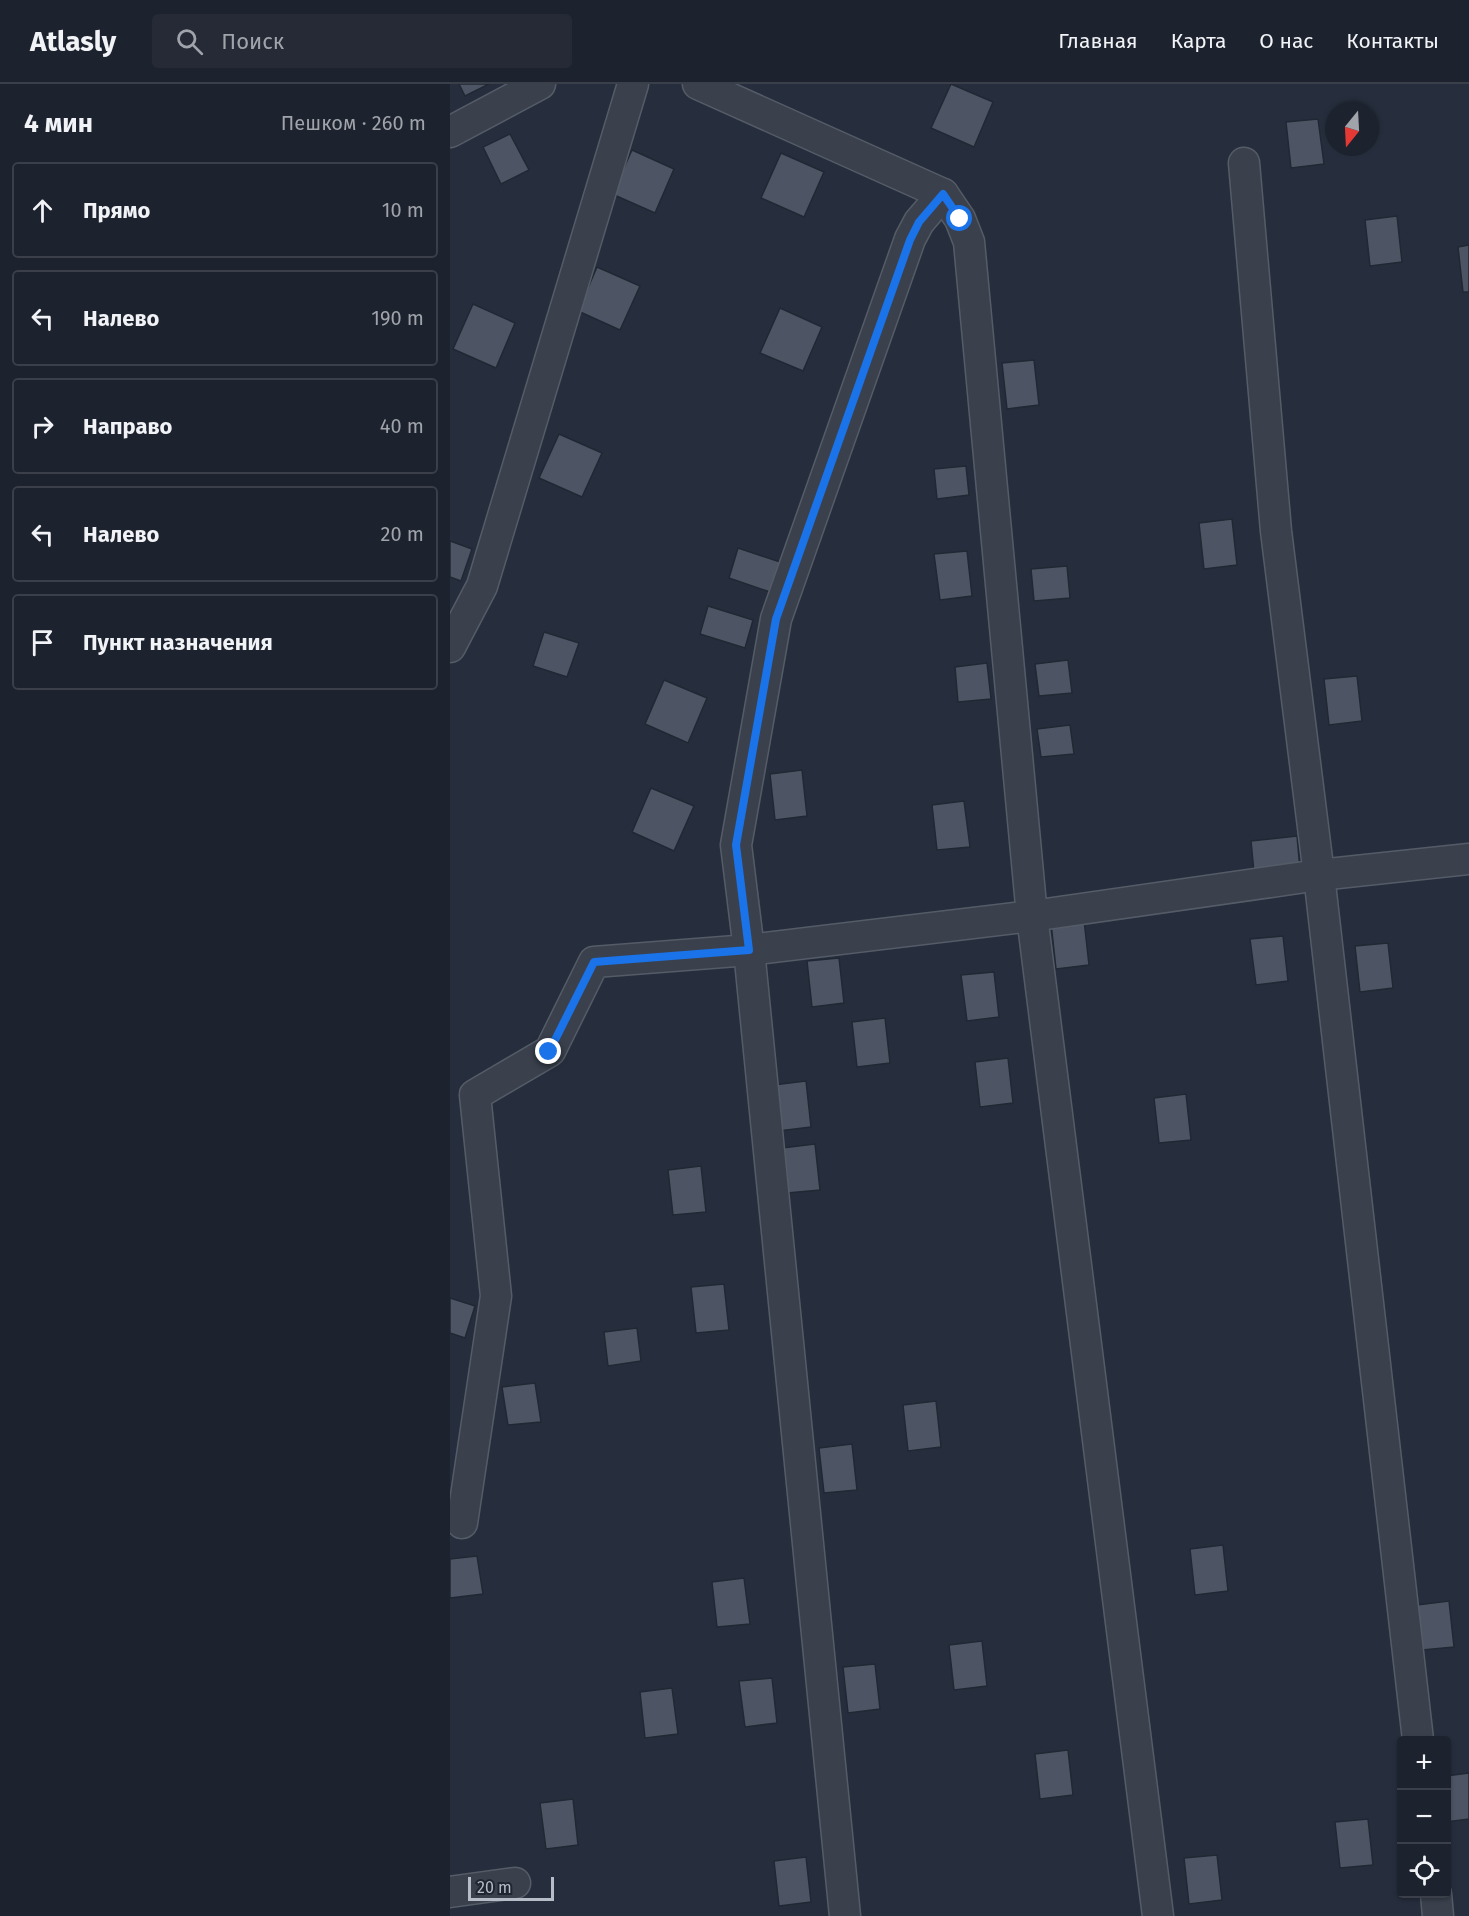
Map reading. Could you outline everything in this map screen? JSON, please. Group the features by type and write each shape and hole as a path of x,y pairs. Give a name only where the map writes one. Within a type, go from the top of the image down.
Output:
{"street":[{"path":"450,132 540,84"},
{"path":"450,648 482,586 633,84"},
{"path":"698,84 943,194 960,219 969,242 1032,916 1158,1916"},
{"path":"1244,163 1276,531 1320,875 1418,1736"},
{"path":"845,1916 749,950 736,845 776,619 910,240 919,222 943,194"},
{"path":"462,1522 496,1296 475,1095 549,1052 594,962 749,950 1032,916 1320,875 1469,859"},
{"path":"450,1892 515,1883"},
{"path":"1436,1898 1438,1916"}],"building":[{"path":"459,84 489,84 465,96"},
{"path":"951,84 993,102 974,147 931,128"},
{"path":"1318,119 1324,164 1291,168 1286,122"},
{"path":"510,134 529,170 501,184 483,147"},
{"path":"632,150 674,169 655,213 612,194"},
{"path":"781,153 824,172 804,217 761,198"},
{"path":"1397,216 1402,262 1370,266 1365,220"},
{"path":"1469,245 1469,292 1463,292 1458,247"},
{"path":"597,267 640,286 620,330 578,311"},
{"path":"473,304 515,323 496,368 453,349"},
{"path":"780,308 822,327 803,371 760,353"},
{"path":"1034,360 1039,405 1007,409 1002,363"},
{"path":"559,434 602,453 582,497 539,478"},
{"path":"966,466 969,495 937,499 934,469"},
{"path":"1232,519 1237,565 1204,569 1199,523"},
{"path":"450,541 472,549 461,581 450,577"},
{"path":"738,548 783,563 773,593 729,578"},
{"path":"967,551 972,596 940,600 934,554"},
{"path":"1067,566 1070,598 1034,601 1031,569"},
{"path":"708,606 753,620 745,648 700,634"},
{"path":"544,632 579,643 567,677 533,666"},
{"path":"1068,660 1072,693 1039,696 1035,664"},
{"path":"987,663 991,699 958,702 955,667"},
{"path":"1357,676 1362,721 1329,725 1324,679"},
{"path":"664,680 707,698 688,743 645,724"},
{"path":"1070,725 1074,754 1041,757 1037,729"},
{"path":"802,770 807,816 775,820 770,774"},
{"path":"651,788 694,806 674,851 632,832"},
{"path":"964,801 970,847 937,850 932,805"},
{"path":"1297,836 1300,869 1254,873 1251,841"},
{"path":"1084,920 1089,965 1056,969 1051,923"},
{"path":"1283,936 1288,981 1256,985 1250,939"},
{"path":"1388,943 1393,988 1360,992 1355,946"},
{"path":"839,958 844,1003 812,1007 807,961"},
{"path":"994,972 999,1017 967,1021 961,975"},
{"path":"885,1018 890,1063 857,1067 852,1022"},
{"path":"1008,1058 1013,1103 980,1107 975,1062"},
{"path":"806,1081 811,1127 778,1131 773,1085"},
{"path":"1186,1094 1191,1140 1159,1143 1154,1098"},
{"path":"815,1144 820,1190 787,1193 782,1148"},
{"path":"701,1166 706,1212 673,1215 668,1170"},
{"path":"724,1284 729,1330 696,1333 691,1287"},
{"path":"450,1298 475,1306 465,1338 450,1333"},
{"path":"637,1328 641,1361 608,1366 604,1332"},
{"path":"535,1383 541,1422 508,1425 502,1387"},
{"path":"936,1401 941,1447 908,1451 903,1405"},
{"path":"852,1444 857,1490 824,1493 819,1448"},
{"path":"1223,1545 1228,1591 1195,1595 1190,1549"},
{"path":"477,1556 483,1594 450,1598 450,1559"},
{"path":"744,1578 750,1624 717,1627 712,1582"},
{"path":"1449,1601 1454,1647 1422,1650 1417,1605"},
{"path":"982,1641 987,1686 954,1690 949,1645"},
{"path":"875,1664 880,1709 848,1713 843,1667"},
{"path":"772,1678 777,1723 745,1727 739,1681"},
{"path":"672,1688 678,1734 645,1738 640,1692"},
{"path":"1068,1750 1073,1795 1040,1799 1035,1754"},
{"path":"1469,1773 1469,1819 1451,1821 1451,1775"},
{"path":"573,1799 578,1845 546,1849 540,1803"},
{"path":"1368,1819 1373,1865 1340,1868 1335,1822"},
{"path":"1217,1855 1222,1900 1189,1904 1184,1858"},
{"path":"806,1857 811,1902 779,1906 774,1861"}],"route":[{"path":"549,1052 594,962 749,950 736,845 776,619 910,240 919,222 943,194 960,219"}]}
